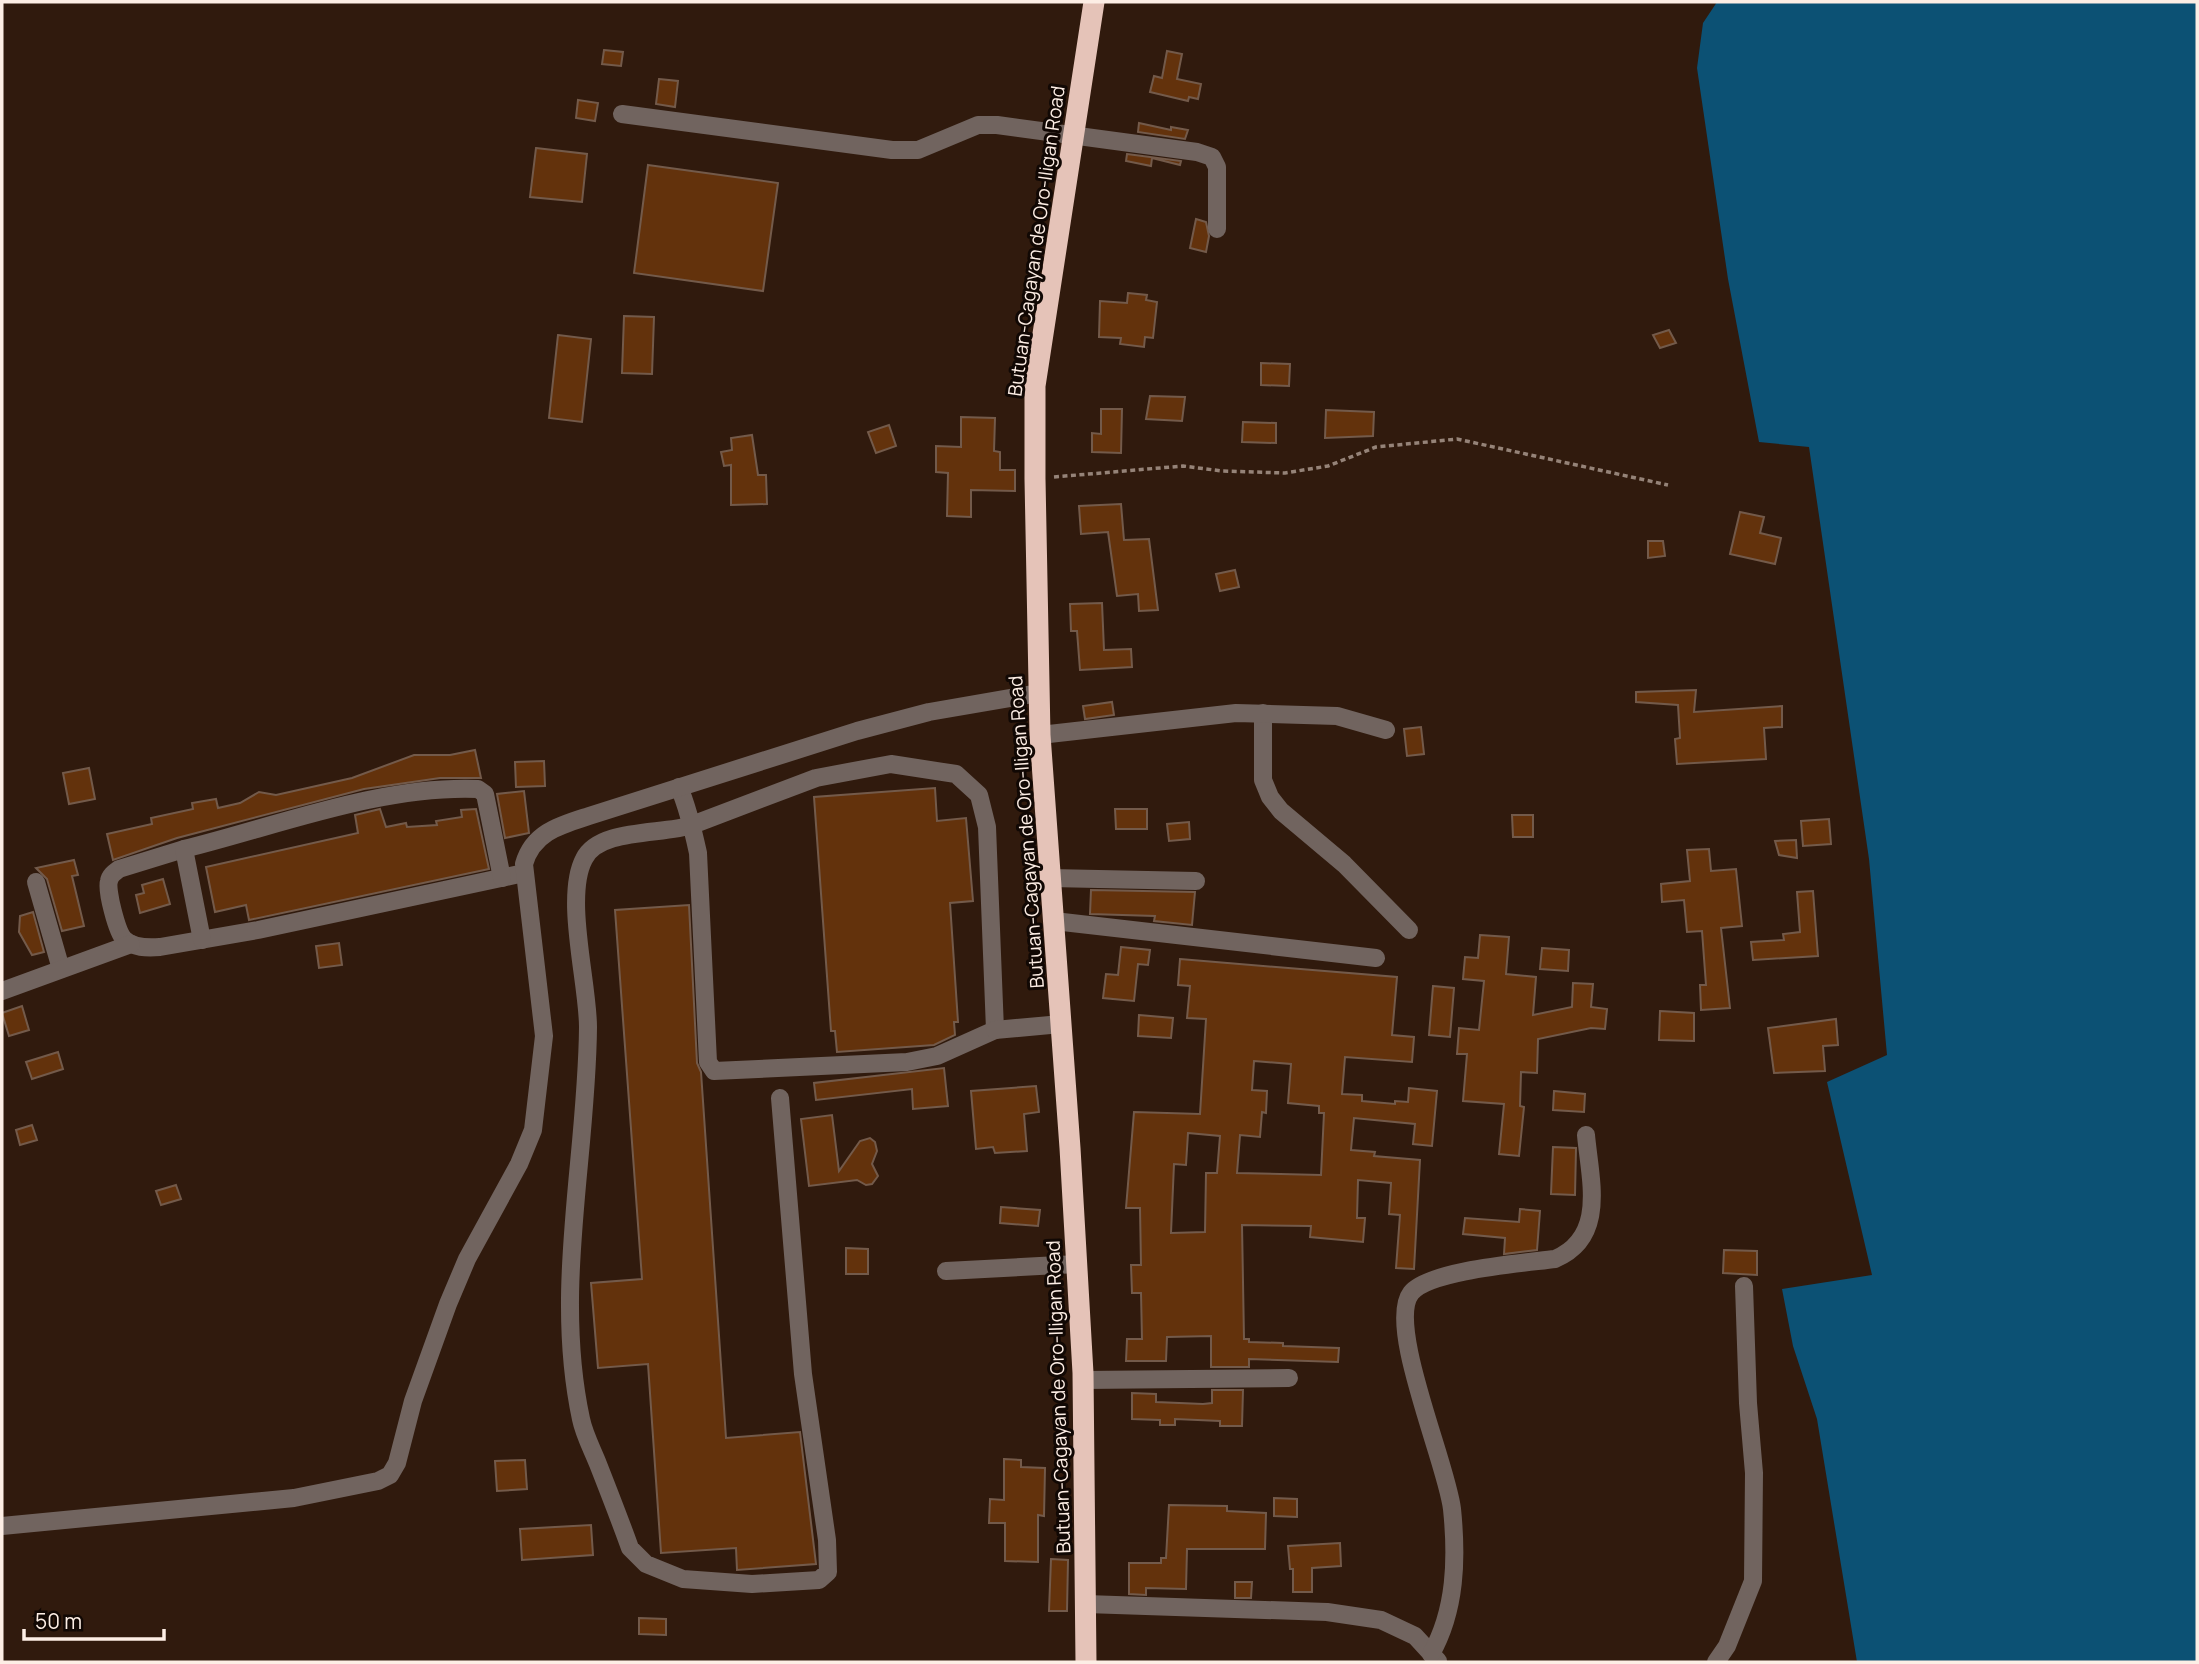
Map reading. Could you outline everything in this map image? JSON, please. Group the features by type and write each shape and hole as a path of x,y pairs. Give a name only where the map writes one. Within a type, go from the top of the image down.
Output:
{"highway":[{"name":"Butuan-Cagayan de Oro-Iligan Road","path":"1086,1662 1083,1380 1040,735 1035,386 1094,2"}],"street":[{"path":"622,114 892,150 927,147 978,125 1197,152 1212,157 1217,167 1217,229"},
{"path":"2,1526 294,1498 378,1481 390,1475 400,1455 413,1401 448,1304 467,1259 519,1164 533,1130 544,1036 524,873 531,847 548,832 740,765 929,712 1039,693"},
{"path":"1040,735 1236,713 1337,716 1386,730"},
{"path":"1263,713 1263,780 1270,797 1281,811 1344,864 1409,930"},
{"path":"780,1098 803,1374 827,1540 828,1572 819,1580 752,1584 683,1580 646,1564 630,1548 581,1421 570,1336 568,1279 583,1129 588,1025 577,909 584,859 601,842 692,825 816,778 891,764 956,774 979,795 987,827 995,1030"},
{"path":"679,787 698,853 708,1062 714,1071 907,1062 937,1056 995,1030 1061,1024"},
{"path":"502,878 485,794 478,789 346,804 119,869 107,883 120,934 131,944 145,948 202,940 502,878 524,873"},
{"path":"184,849 202,940"},
{"path":"1051,878 1196,881"},
{"path":"36,882 61,969"},
{"path":"1054,921 1376,958"},
{"path":"2,991 131,944"},
{"path":"1086,1604 1327,1612 1381,1620 1415,1636 1435,1658 1451,1604 1452,1509 1438,1446 1415,1379 1404,1316 1408,1302 1411,1293 1424,1283 1463,1271 1555,1259 1568,1253 1580,1242 1593,1209 1586,1135"},
{"path":"946,1271 1077,1264"},
{"path":"1716,1662 1727,1646 1753,1581 1754,1473 1748,1403 1744,1286"},
{"path":"1083,1380 1289,1378"}],"path":[{"path":"1035,479 1183,466 1222,471 1284,473 1328,466 1376,447 1457,439 1668,485"}],"water":[{"path":"1717,2 2197,2 2197,1662 1857,1662 1817,1419 1793,1346 1782,1289 1872,1275 1827,1082 1887,1055 1869,859 1809,447 1759,442 1728,279 1697,68 1703,23"}],"building":[{"path":"604,50 623,52 621,66 602,64"},
{"path":"1167,51 1182,54 1177,79 1201,84 1198,99 1189,97 1188,101 1150,92 1154,76 1162,78"},
{"path":"659,79 678,81 675,107 656,104"},
{"path":"578,100 598,103 595,121 576,118"},
{"path":"1139,123 1171,130 1171,127 1188,130 1185,139 1138,132"},
{"path":"536,148 587,154 582,202 530,197"},
{"path":"1127,154 1181,161 1180,165 1152,158 1151,166 1126,161"},
{"path":"648,165 778,183 763,291 634,273"},
{"path":"1196,219 1206,222 1209,236 1206,252 1190,248"},
{"path":"1128,293 1147,295 1146,300 1157,302 1153,338 1145,337 1144,347 1120,344 1121,338 1099,337 1100,301 1127,303"},
{"path":"624,316 654,317 652,374 622,373"},
{"path":"1669,330 1676,343 1660,348 1653,335"},
{"path":"558,335 591,339 582,422 549,418"},
{"path":"1261,363 1290,364 1289,386 1261,385"},
{"path":"1150,396 1185,397 1182,421 1146,419"},
{"path":"1101,409 1122,409 1121,453 1092,452 1092,433 1101,434"},
{"path":"1326,410 1374,412 1373,436 1325,438"},
{"path":"961,417 995,418 994,451 1000,452 1000,470 1015,470 1015,491 971,490 971,517 947,516 948,473 936,472 936,446 961,447"},
{"path":"1243,422 1276,423 1276,443 1242,442"},
{"path":"889,425 896,446 876,453 868,432"},
{"path":"752,435 758,475 766,475 767,504 731,505 731,465 724,466 721,452 732,450 731,438"},
{"path":"1121,504 1124,540 1149,539 1158,610 1139,611 1138,594 1117,596 1108,532 1081,534 1079,506"},
{"path":"1740,512 1764,517 1760,533 1781,538 1775,564 1730,554"},
{"path":"1648,541 1663,541 1665,556 1648,558"},
{"path":"1235,570 1239,587 1220,591 1216,574"},
{"path":"1102,603 1104,650 1131,649 1132,667 1080,670 1077,631 1071,631 1070,604"},
{"path":"1696,690 1694,712 1782,706 1782,727 1764,728 1766,759 1677,764 1675,739 1680,738 1678,705 1636,702 1636,692"},
{"path":"1112,702 1114,715 1085,719 1083,706"},
{"path":"1421,727 1424,754 1407,756 1404,729"},
{"path":"475,750 481,778 440,778 364,789 177,838 113,860 107,834 152,824 151,818 193,809 192,803 216,799 218,808 240,803 259,792 276,795 352,778 414,755 450,755"},
{"path":"544,761 545,786 516,787 515,762"},
{"path":"89,768 95,799 69,804 63,773"},
{"path":"935,788 937,821 966,818 973,901 950,903 958,1022 954,1022 955,1035 934,1045 837,1052 835,1031 831,1031 814,797"},
{"path":"524,791 529,833 505,838 497,794"},
{"path":"380,809 386,827 406,823 407,827 437,825 436,821 462,817 461,810 476,809 489,869 249,920 246,905 215,912 206,867 358,833 355,815"},
{"path":"1115,809 1147,809 1147,829 1116,829"},
{"path":"1512,815 1533,815 1533,837 1513,837"},
{"path":"1829,819 1831,844 1803,846 1801,821"},
{"path":"1189,822 1190,839 1169,841 1167,824"},
{"path":"1796,840 1797,858 1779,855 1775,841"},
{"path":"1709,849 1711,871 1736,869 1742,926 1721,928 1730,1008 1701,1010 1700,985 1706,985 1702,931 1687,932 1684,900 1662,902 1661,884 1690,881 1687,850"},
{"path":"74,860 78,875 72,876 84,926 62,931 47,879 36,868"},
{"path":"163,879 170,904 140,913 136,895 144,893 142,885"},
{"path":"1091,890 1195,892 1192,925 1154,921 1155,916 1090,914"},
{"path":"1813,891 1818,956 1753,960 1751,942 1784,940 1783,934 1800,932 1797,892"},
{"path":"689,905 697,1063 701,1072 726,1438 800,1432 816,1564 737,1570 736,1548 661,1553 648,1364 598,1368 591,1283 642,1279 615,910"},
{"path":"33,912 44,952 32,955 19,932 20,916"},
{"path":"1480,935 1509,937 1506,974 1536,977 1533,1015 1572,1007 1573,983 1593,984 1591,1007 1607,1009 1605,1029 1591,1028 1538,1039 1537,1073 1521,1072 1520,1106 1524,1107 1519,1156 1499,1154 1504,1104 1463,1101 1467,1054 1457,1054 1459,1028 1479,1030 1484,981 1463,979 1465,957 1478,958"},
{"path":"339,943 342,965 319,968 316,946"},
{"path":"1121,947 1150,950 1148,965 1138,964 1134,1001 1103,998 1106,974 1118,975"},
{"path":"1542,948 1569,950 1568,971 1540,969"},
{"path":"1180,959 1397,977 1392,1035 1414,1037 1412,1062 1345,1057 1342,1094 1362,1095 1362,1101 1395,1104 1395,1101 1408,1102 1409,1088 1437,1091 1432,1146 1413,1144 1415,1124 1354,1118 1351,1150 1375,1152 1374,1156 1420,1160 1414,1269 1396,1268 1400,1215 1389,1214 1391,1183 1358,1180 1357,1218 1365,1218 1363,1242 1310,1237 1311,1226 1242,1225 1244,1339 1249,1339 1249,1342 1283,1343 1283,1346 1339,1348 1338,1362 1249,1359 1249,1367 1211,1367 1211,1336 1167,1337 1166,1361 1126,1361 1127,1339 1142,1339 1141,1293 1132,1293 1131,1265 1141,1265 1140,1208 1126,1208 1134,1112 1200,1114 1206,1019 1187,1018 1190,986 1178,985","holes":["1254,1061 1291,1064 1288,1103 1319,1106 1319,1113 1324,1113 1321,1175 1237,1173 1240,1135 1260,1137 1262,1112 1266,1113 1267,1091 1252,1090","1188,1133 1220,1136 1217,1173 1206,1173 1205,1232 1171,1233 1174,1164 1186,1165"]},
{"path":"1433,986 1454,988 1450,1037 1429,1035"},
{"path":"22,1006 29,1030 9,1036 2,1013"},
{"path":"1660,1011 1694,1013 1694,1041 1659,1040"},
{"path":"1139,1015 1173,1018 1171,1038 1138,1036"},
{"path":"1836,1019 1838,1045 1823,1046 1825,1071 1774,1073 1768,1028"},
{"path":"58,1052 63,1069 32,1079 26,1062"},
{"path":"944,1068 948,1106 913,1109 912,1089 816,1100 814,1083"},
{"path":"1036,1086 1039,1112 1024,1114 1027,1151 995,1153 993,1147 976,1149 971,1091"},
{"path":"1554,1091 1585,1094 1584,1112 1553,1110"},
{"path":"832,1115 839,1171 860,1141 870,1138 875,1142 877,1151 872,1164 878,1176 872,1184 866,1185 857,1180 809,1186 801,1119"},
{"path":"32,1125 37,1140 20,1145 16,1130"},
{"path":"1553,1147 1576,1148 1575,1195 1551,1194"},
{"path":"176,1185 181,1199 161,1205 156,1191"},
{"path":"1001,1207 1040,1210 1038,1226 1000,1223"},
{"path":"1520,1209 1540,1211 1537,1250 1504,1254 1505,1238 1463,1234 1465,1218 1519,1222"},
{"path":"846,1248 868,1249 868,1274 846,1274"},
{"path":"1724,1250 1757,1251 1757,1275 1723,1273"},
{"path":"1212,1390 1243,1390 1242,1426 1220,1426 1220,1421 1175,1419 1175,1425 1160,1425 1160,1420 1132,1419 1132,1393 1156,1394 1156,1402 1203,1404 1212,1403"},
{"path":"1004,1459 1021,1460 1021,1467 1045,1468 1044,1516 1038,1515 1038,1562 1005,1561 1005,1523 989,1523 990,1499 1004,1500"},
{"path":"525,1460 527,1489 497,1491 495,1461"},
{"path":"1274,1498 1297,1499 1297,1517 1274,1516"},
{"path":"1169,1505 1227,1506 1227,1511 1266,1513 1265,1549 1187,1549 1186,1589 1146,1588 1146,1595 1129,1594 1129,1563 1161,1563 1161,1558 1166,1558"},
{"path":"591,1525 593,1555 522,1560 520,1529"},
{"path":"1340,1543 1341,1566 1312,1568 1312,1592 1293,1592 1293,1569 1290,1569 1288,1546"},
{"path":"1051,1559 1068,1560 1067,1611 1049,1611"},
{"path":"1235,1582 1252,1582 1251,1598 1235,1598"},
{"path":"639,1618 666,1619 666,1635 639,1634"}]}
